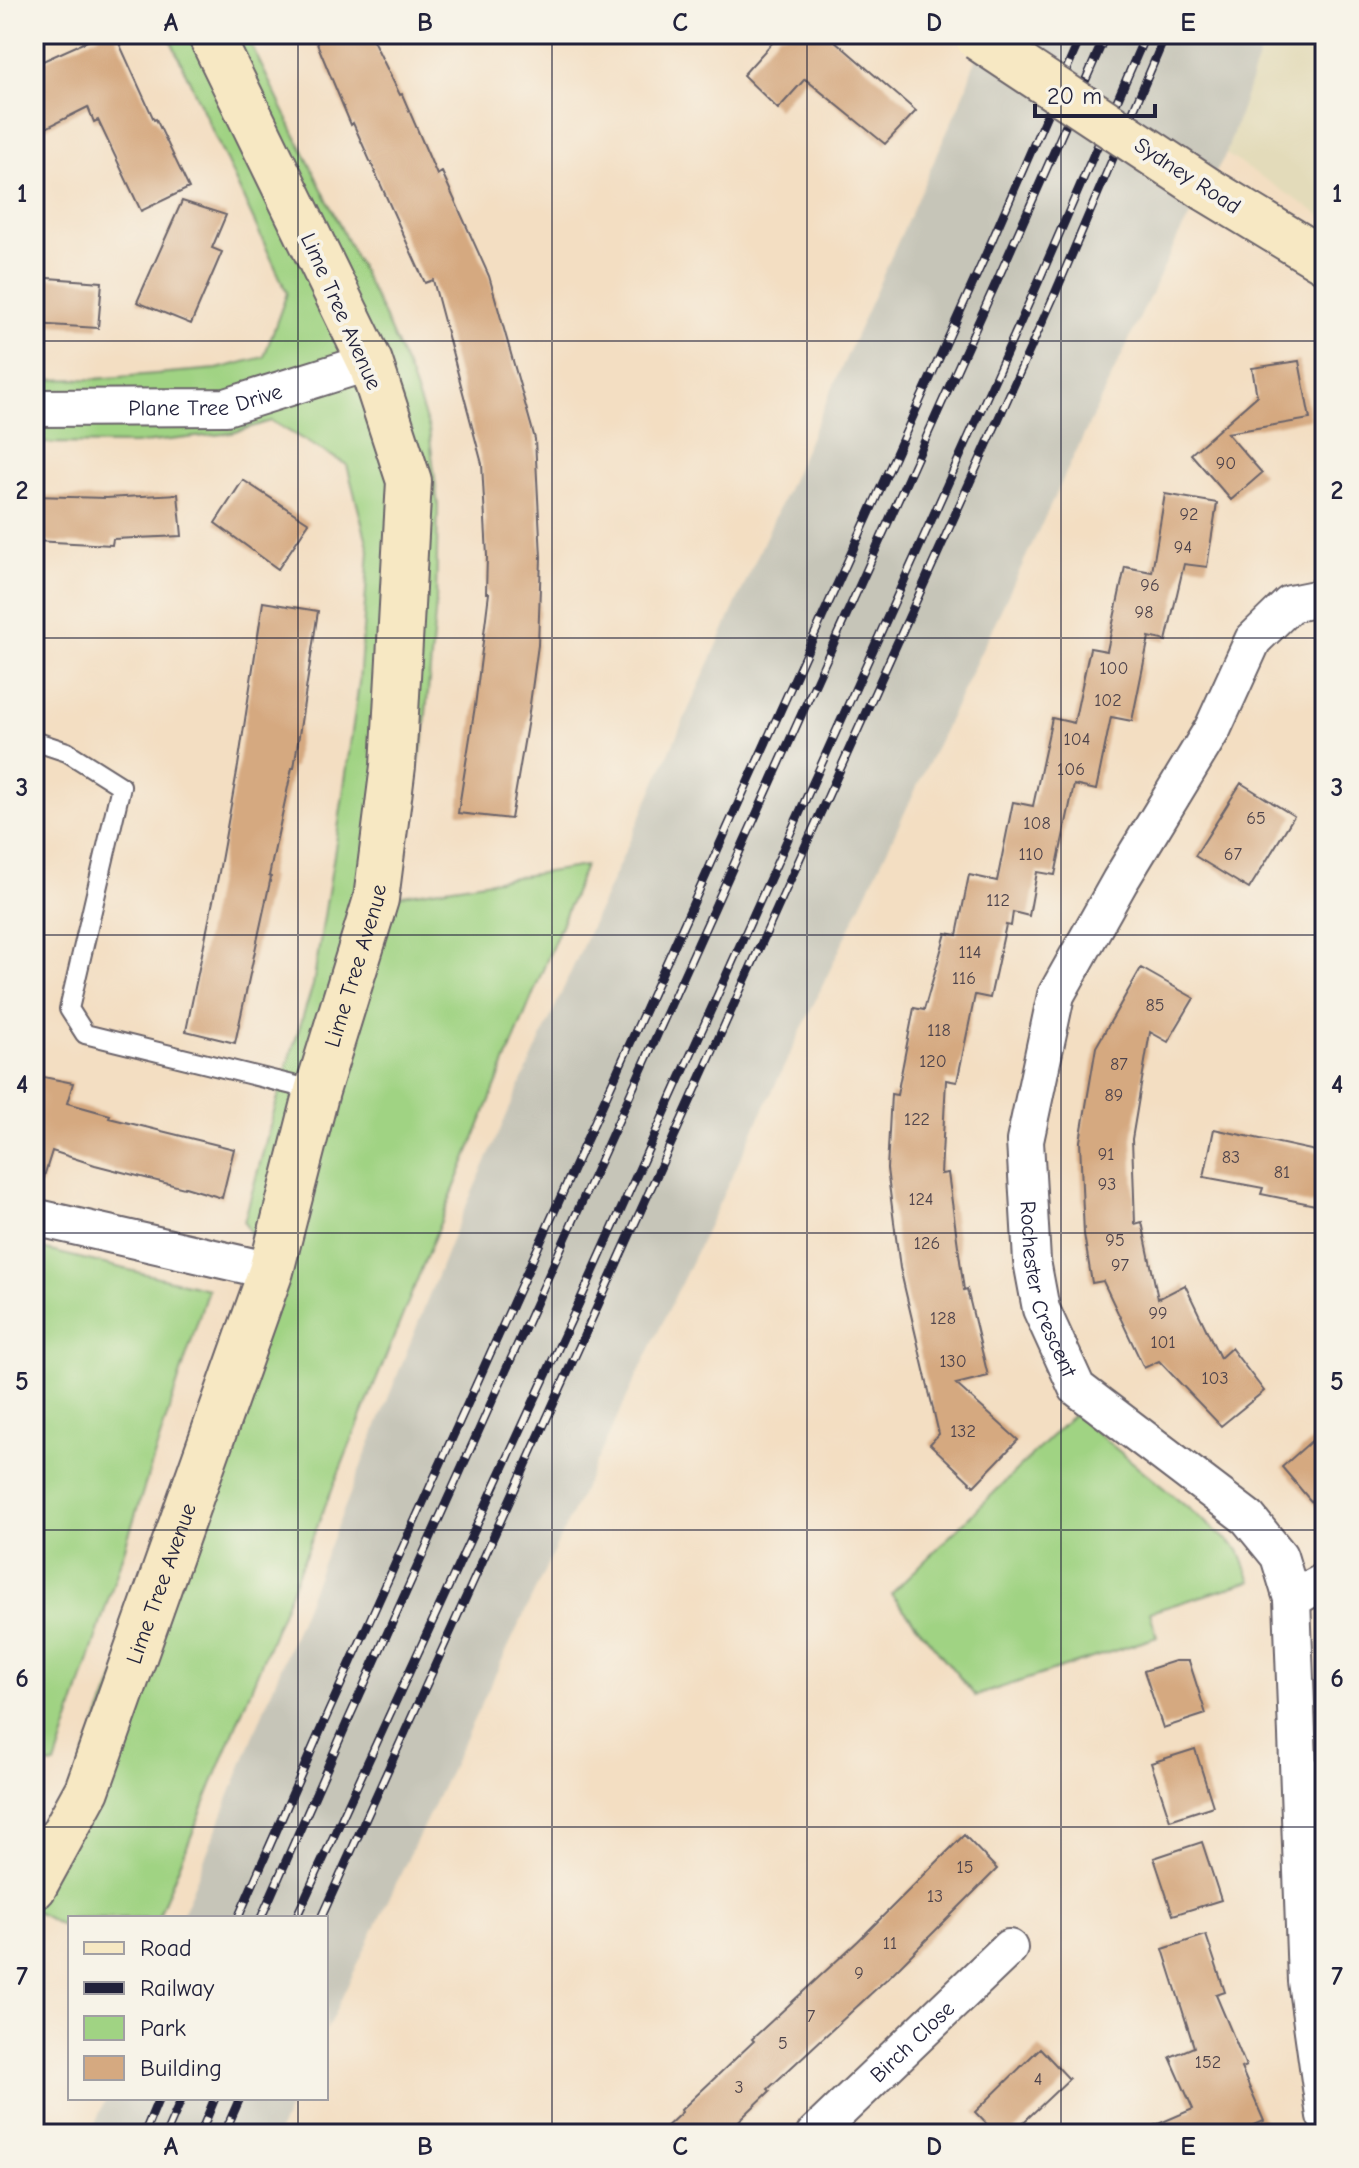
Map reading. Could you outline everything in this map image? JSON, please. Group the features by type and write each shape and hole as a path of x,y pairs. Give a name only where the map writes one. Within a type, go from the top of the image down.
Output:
{"street":[{"name":"Lime Tree Avenue","path":"34,1887 87,1790 271,1271 317,1091 376,899 393,766 409,481 370,362 210,34"},
{"name":"Sydney Road","path":"976,36 1208,190 1325,261"},
{"name":"Plane Tree Drive","path":"34,408 226,407 370,362"},
{"name":"Rochester Crescent","path":"1325,597 1290,604 1253,640 1213,728 1120,881 1056,995 1025,1141 1032,1261 1041,1309 1077,1388 1248,1518 1279,1556 1292,1599 1325,2116"},
{"path":"34,1217 271,1271"},
{"path":"1292,1599 1325,1581"},
{"name":"Birch Close","path":"815,2134 1009,1948"}],"lane":[{"path":"34,741 67,752 121,786 69,1009 85,1034 317,1091"}],"shaded area":[{"path":"983,34 1266,34 1226,154 1178,237 328,2027 328,1916 182,1916 454,1233 965,92"},
{"path":"1266,34 1325,34 1325,218 1226,154"},
{"path":"105,2100 293,2100 277,2134 91,2134"}],"green space":[{"path":"168,34 246,34 383,314 410,375 429,429 438,505 436,603 424,736 408,808 377,899 585,866 159,1916 68,1916 68,1929 34,1911 34,1887 271,1272 244,1222 282,1082 313,985 359,683 369,550 347,465 271,421 232,433 134,444 34,443 34,380 94,379 217,369 264,357 287,293"},
{"path":"34,1247 208,1289 55,1765 34,1763"},
{"path":"1074,1414 1239,1550 1251,1581 1150,1612 1157,1637 975,1696 891,1594"}],"building":[{"path":"103,34 115,34 189,188 141,211 98,120 94,122 88,107 34,134 34,65"},
{"path":"313,34 370,34 402,94 437,175 442,172 489,276 535,439 541,557 538,645 511,819 458,813 489,593 486,593 482,464 433,280 425,283 353,123 351,125"},
{"path":"780,34 827,34 916,111 885,144 805,79 778,109 743,75"},
{"path":"182,201 226,215 212,248 222,252 191,324 137,302"},
{"path":"34,277 102,282 98,328 34,324"},
{"path":"1299,361 1310,419 1227,433 1262,473 1231,500 1191,454 1257,396 1252,368"},
{"path":"243,480 309,523 278,569 215,523"},
{"path":"178,494 182,536 113,539 112,545 34,541 34,496 106,498"},
{"path":"1165,494 1217,503 1207,567 1184,564 1166,641 1149,637 1132,721 1111,717 1096,790 1074,785 1055,875 1037,872 1029,916 1013,912 1011,926 1006,925 990,998 975,995 957,1082 946,1080 941,1174 948,1173 964,1290 967,1289 988,1376 956,1384 1018,1440 974,1486 930,1444 939,1434 900,1268 887,1169 891,1094 897,1095 914,1008 924,1010 946,933 957,935 969,875 997,881 1013,802 1033,806 1052,718 1074,723 1090,648 1107,651 1125,567 1152,572"},
{"path":"263,602 318,611 294,768 235,1043 186,1031 219,872"},
{"path":"1241,783 1294,816 1249,889 1195,856"},
{"path":"1141,968 1194,998 1168,1042 1150,1032 1132,1139 1135,1224 1142,1222 1158,1299 1185,1285 1220,1358 1231,1348 1264,1391 1221,1426 1159,1361 1144,1368 1103,1281 1092,1283 1084,1234 1080,1141 1096,1047"},
{"path":"34,1075 73,1083 67,1103 110,1115 109,1118 234,1149 222,1198 52,1151 41,1186 34,1184"},
{"path":"1214,1129 1325,1153 1325,1207 1261,1194 1263,1188 1204,1177"},
{"path":"1325,1429 1325,1518 1282,1467"},
{"path":"1175,1661 1189,1661 1206,1714 1163,1728 1144,1671"},
{"path":"1195,1749 1213,1806 1170,1820 1151,1763"},
{"path":"964,1835 997,1869 891,1975 768,2089 770,2091 725,2134 659,2134 754,2041 752,2039 858,1941"},
{"path":"1202,1842 1221,1900 1173,1915 1154,1858"},
{"path":"1206,1935 1225,1992 1216,1995 1246,2066 1241,2068 1264,2121 1233,2134 1135,2134 1193,2109 1170,2057 1194,2047 1163,1949"},
{"path":"1040,2048 1069,2079 1011,2134 996,2134 975,2112"}],"railway":[{"path":"239,1916 983,261 1082,34"},
{"path":"262,1916 1106,34"},
{"path":"297,1916 579,1303 1037,285 1146,34"},
{"path":"322,1916 1054,296 1166,34"},
{"path":"144,2134 158,2100"},
{"path":"166,2134 181,2100"},
{"path":"200,2134 214,2100"},
{"path":"224,2134 239,2100"}]}
